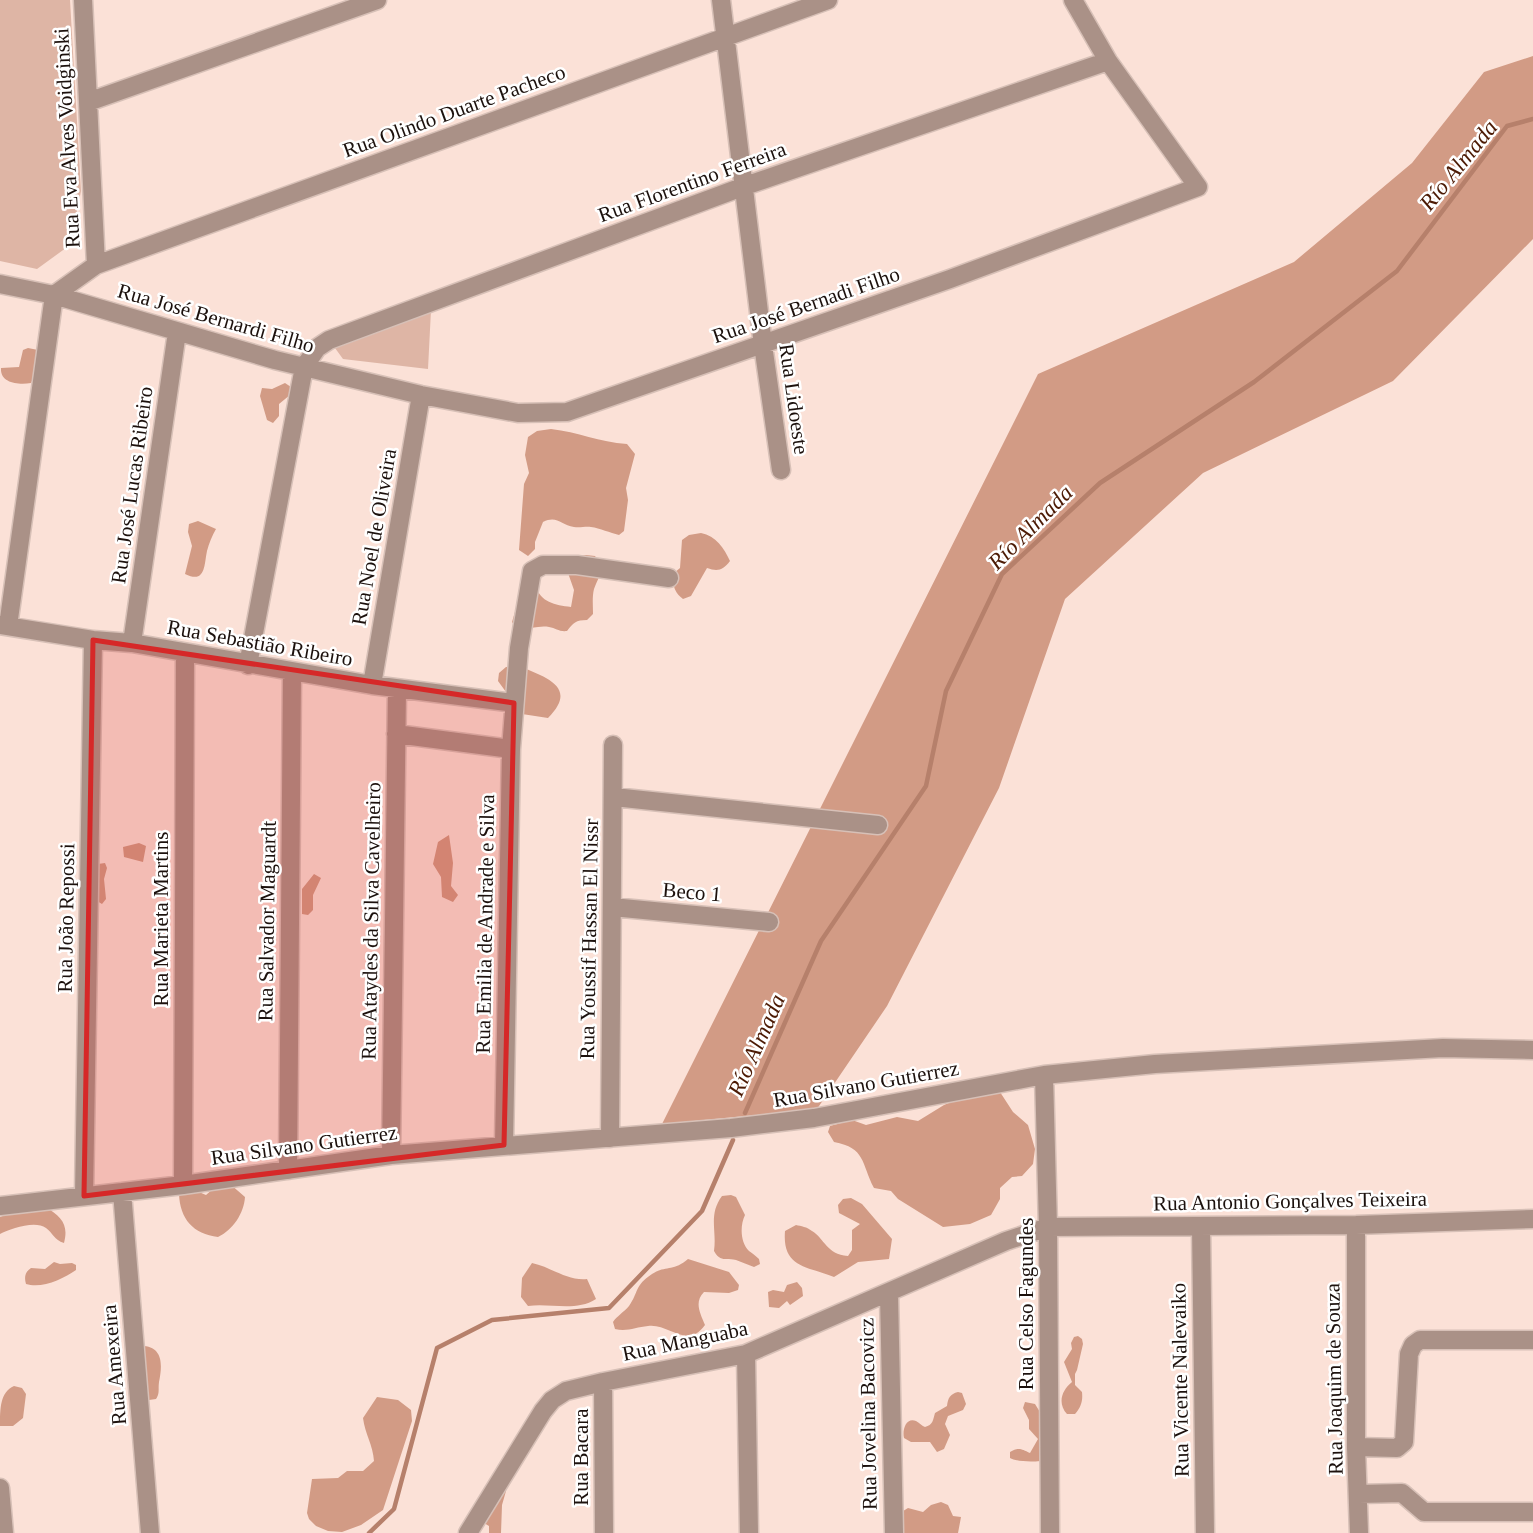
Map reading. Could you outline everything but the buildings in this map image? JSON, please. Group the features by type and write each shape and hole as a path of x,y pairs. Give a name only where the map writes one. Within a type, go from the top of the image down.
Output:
{"street":[{"name":"Rua Eva Alves Voidginski","path":"54,295 96,265 83,0"},
{"path":"88,102 377,0"},
{"name":"Rua Lidoeste","path":"721,0 781,470"},
{"name":"Rua Olindo Duarte Pacheco","path":"96,265 828,0"},
{"path":"1073,0 1108,61"},
{"name":"Rua Florentino Ferreira","path":"304,367 317,348 329,340 745,186 1108,61"},
{"name":"Rua José Bernadi Filho","path":"421,396 518,413 567,412 763,345 1198,187 1108,61"},
{"name":"Rua José Bernardi Filho","path":"0,285 54,295 304,367 421,396"},
{"path":"4,625 54,295"},
{"name":"Rua José Lucas Ribeiro","path":"132,643 177,332"},
{"path":"248,665 304,367"},
{"name":"Rua Noel de Oliveira","path":"372,685 421,396"},
{"name":"Rua Emilia de Andrade e Silva","path":"504,1145 511,750 519,648 532,571 543,565 577,565 669,578"},
{"name":"Rua Sebastião Ribeiro","path":"4,625 93,640 132,643 397,689 514,704"},
{"name":"Rua João Repossi","path":"84,1196 93,640"},
{"name":"Rua Marieta Martins","path":"183,1185 185,653"},
{"name":"Rua Salvador Maguardt","path":"288,1170 292,672"},
{"name":"Rua Ataydes da Silva Cavelheiro","path":"391,1155 397,689"},
{"path":"396,734 511,750"},
{"path":"613,745 614,797"},
{"name":"Rua Youssif Hassan El Nissr","path":"610,1138 614,797 878,825"},
{"name":"Beco 1","path":"612,907 769,922"},
{"name":"Rua Silvano Gutierrez","path":"0,1206 183,1185 391,1155 610,1138 814,1118 1044,1075 1155,1064 1430,1049 1533,1050"},
{"name":"Rua Celso Fagundes","path":"1044,1075 1050,1533"},
{"name":"Rua Amexeira","path":"122,1192 150,1533"},
{"name":"Rua Antonio Gonçalves Teixeira","path":"1048,1227 1356,1225 1533,1219"},
{"name":"Rua Joaquim de Souza","path":"1356,1225 1356,1447 1359,1533"},
{"name":"Rua Vicente Nalevaiko","path":"1200,1226 1205,1533"},
{"name":"Rua Manguaba","path":"468,1533 543,1411 552,1400 566,1391 746,1354 1006,1241 1048,1227"},
{"name":"Rua Jovelina Bacovicz","path":"889,1294 894,1533"},
{"path":"1356,1447 1397,1448 1404,1442 1409,1354 1420,1339 1532,1340"},
{"path":"746,1354 749,1533"},
{"name":"Rua Bacara","path":"603,1382 604,1533"},
{"path":"0,1488 4,1533"},
{"path":"1359,1494 1402,1493 1424,1512 1531,1512"}],"highlighted area":[{"path":"93,640 514,703 504,1145 84,1196"}],"shaded area":[{"path":"0,0 70,0 81,191 70,245 37,269 0,261"},
{"path":"1533,56 1533,239 1393,381 1203,473 1065,599 999,788 887,1006 817,1109 662,1124 1038,374 1294,262 1412,163 1484,72"},
{"path":"431,310 428,369 343,359 335,348 358,334"},
{"path":"23,350 38,350 31,383 16,383 3,377 1,368 19,367"},
{"path":"285,383 291,387 290,395 279,404 279,416 273,423 267,420 260,396 262,388 272,389"},
{"path":"551,429 627,444 635,454 626,488 628,500 624,531 619,535 548,520 543,522 535,549 528,556 519,550 524,484 529,473 525,455 528,437 537,431"},
{"path":"198,521 216,529 203,572 197,577 185,574 192,546 189,524"},
{"path":"701,533 719,543 730,561 720,569 707,568 691,596 683,599 675,590 674,581 674,573 680,568 682,540 689,535"},
{"path":"595,556 601,569 593,592 593,614 587,620 575,622 567,631 545,627 517,629 512,622 521,592 536,586 545,599 554,604 571,607 574,590 568,573 575,557"},
{"path":"520,666 547,679 559,690 557,707 548,718 522,714 498,681 499,673 506,667"},
{"path":"449,835 453,863 451,886 458,895 453,902 442,897 441,877 433,864 438,842"},
{"path":"139,843 146,846 143,862 124,857 123,847"},
{"path":"105,863 106,899 102,904 97,901 98,886 93,870 98,864"},
{"path":"314,874 321,878 313,895 313,910 308,915 302,914 302,889"},
{"path":"980,1090 1000,1092 1013,1112 1028,1125 1035,1149 1033,1164 1022,1176 1012,1177 1000,1188 1000,1199 991,1215 970,1224 943,1227 898,1199 891,1191 874,1188 857,1153 852,1148 834,1142 828,1132 830,1126 852,1120 866,1125 897,1117 918,1121 944,1105"},
{"path":"230,1184 245,1197 237,1220 218,1237 195,1229 185,1218 179,1194 194,1190 206,1195 214,1188"},
{"path":"722,1196 736,1197 745,1215 742,1238 749,1251 759,1259 760,1264 754,1267 721,1258 714,1251 715,1210"},
{"path":"851,1198 862,1204 892,1239 889,1259 858,1262 834,1277 798,1264 792,1259 785,1243 785,1231 796,1225 816,1234 835,1252 848,1256 852,1250 852,1230 860,1224 839,1213 838,1205 843,1199"},
{"path":"46,1207 56,1214 64,1226 64,1243 46,1228 36,1225 0,1234 0,1217 24,1208"},
{"path":"688,1259 729,1272 739,1285 738,1290 729,1293 704,1292 699,1304 705,1325 698,1332 685,1336 656,1326 615,1329 613,1322 629,1306 642,1282 657,1271 678,1266"},
{"path":"54,1262 72,1263 76,1265 76,1270 59,1280 45,1284 26,1284 26,1275 31,1268 45,1269"},
{"path":"532,1263 566,1276 587,1279 596,1299 572,1306 528,1306 521,1297 522,1278"},
{"path":"797,1282 802,1288 803,1296 790,1305 787,1301 779,1308 769,1307 768,1292 784,1292 787,1285"},
{"path":"1078,1336 1083,1344 1075,1374 1075,1385 1082,1392 1082,1401 1075,1414 1067,1414 1062,1405 1062,1397 1072,1382 1064,1362 1072,1349 1074,1337"},
{"path":"144,1346 155,1350 160,1359 156,1399 149,1400 144,1396 145,1372 140,1357"},
{"path":"14,1386 22,1388 26,1394 23,1418 13,1426 0,1426 3,1397"},
{"path":"958,1392 962,1393 966,1404 963,1410 948,1416 945,1424 950,1435 944,1449 937,1452 930,1442 911,1442 904,1438 907,1423 913,1420 925,1427 930,1425 935,1413 947,1406 950,1397"},
{"path":"377,1397 398,1400 411,1410 412,1421 383,1510 361,1525 342,1532 328,1531 316,1526 307,1513 312,1479 338,1478 347,1471 363,1471 374,1461 363,1418"},
{"path":"1025,1402 1035,1404 1043,1417 1047,1459 1028,1462 1010,1458 1010,1452 1016,1449 1030,1453 1038,1439 1029,1429 1029,1420 1023,1408"},
{"path":"503,1488 506,1491 502,1505 501,1533 489,1533 489,1526 479,1520"},
{"path":"941,1502 948,1505 953,1516 961,1517 958,1533 900,1533 900,1513 908,1508 923,1512 931,1505"}],"waterway":[{"name":"Río Almada","path":"745,1113 821,941 926,786 946,691 1002,574 1100,483 1254,382 1397,271 1507,126 1533,119"},
{"name":"Río Almada","path":"369,1533 394,1509 437,1348 492,1320 609,1308 702,1211 733,1140"}]}
